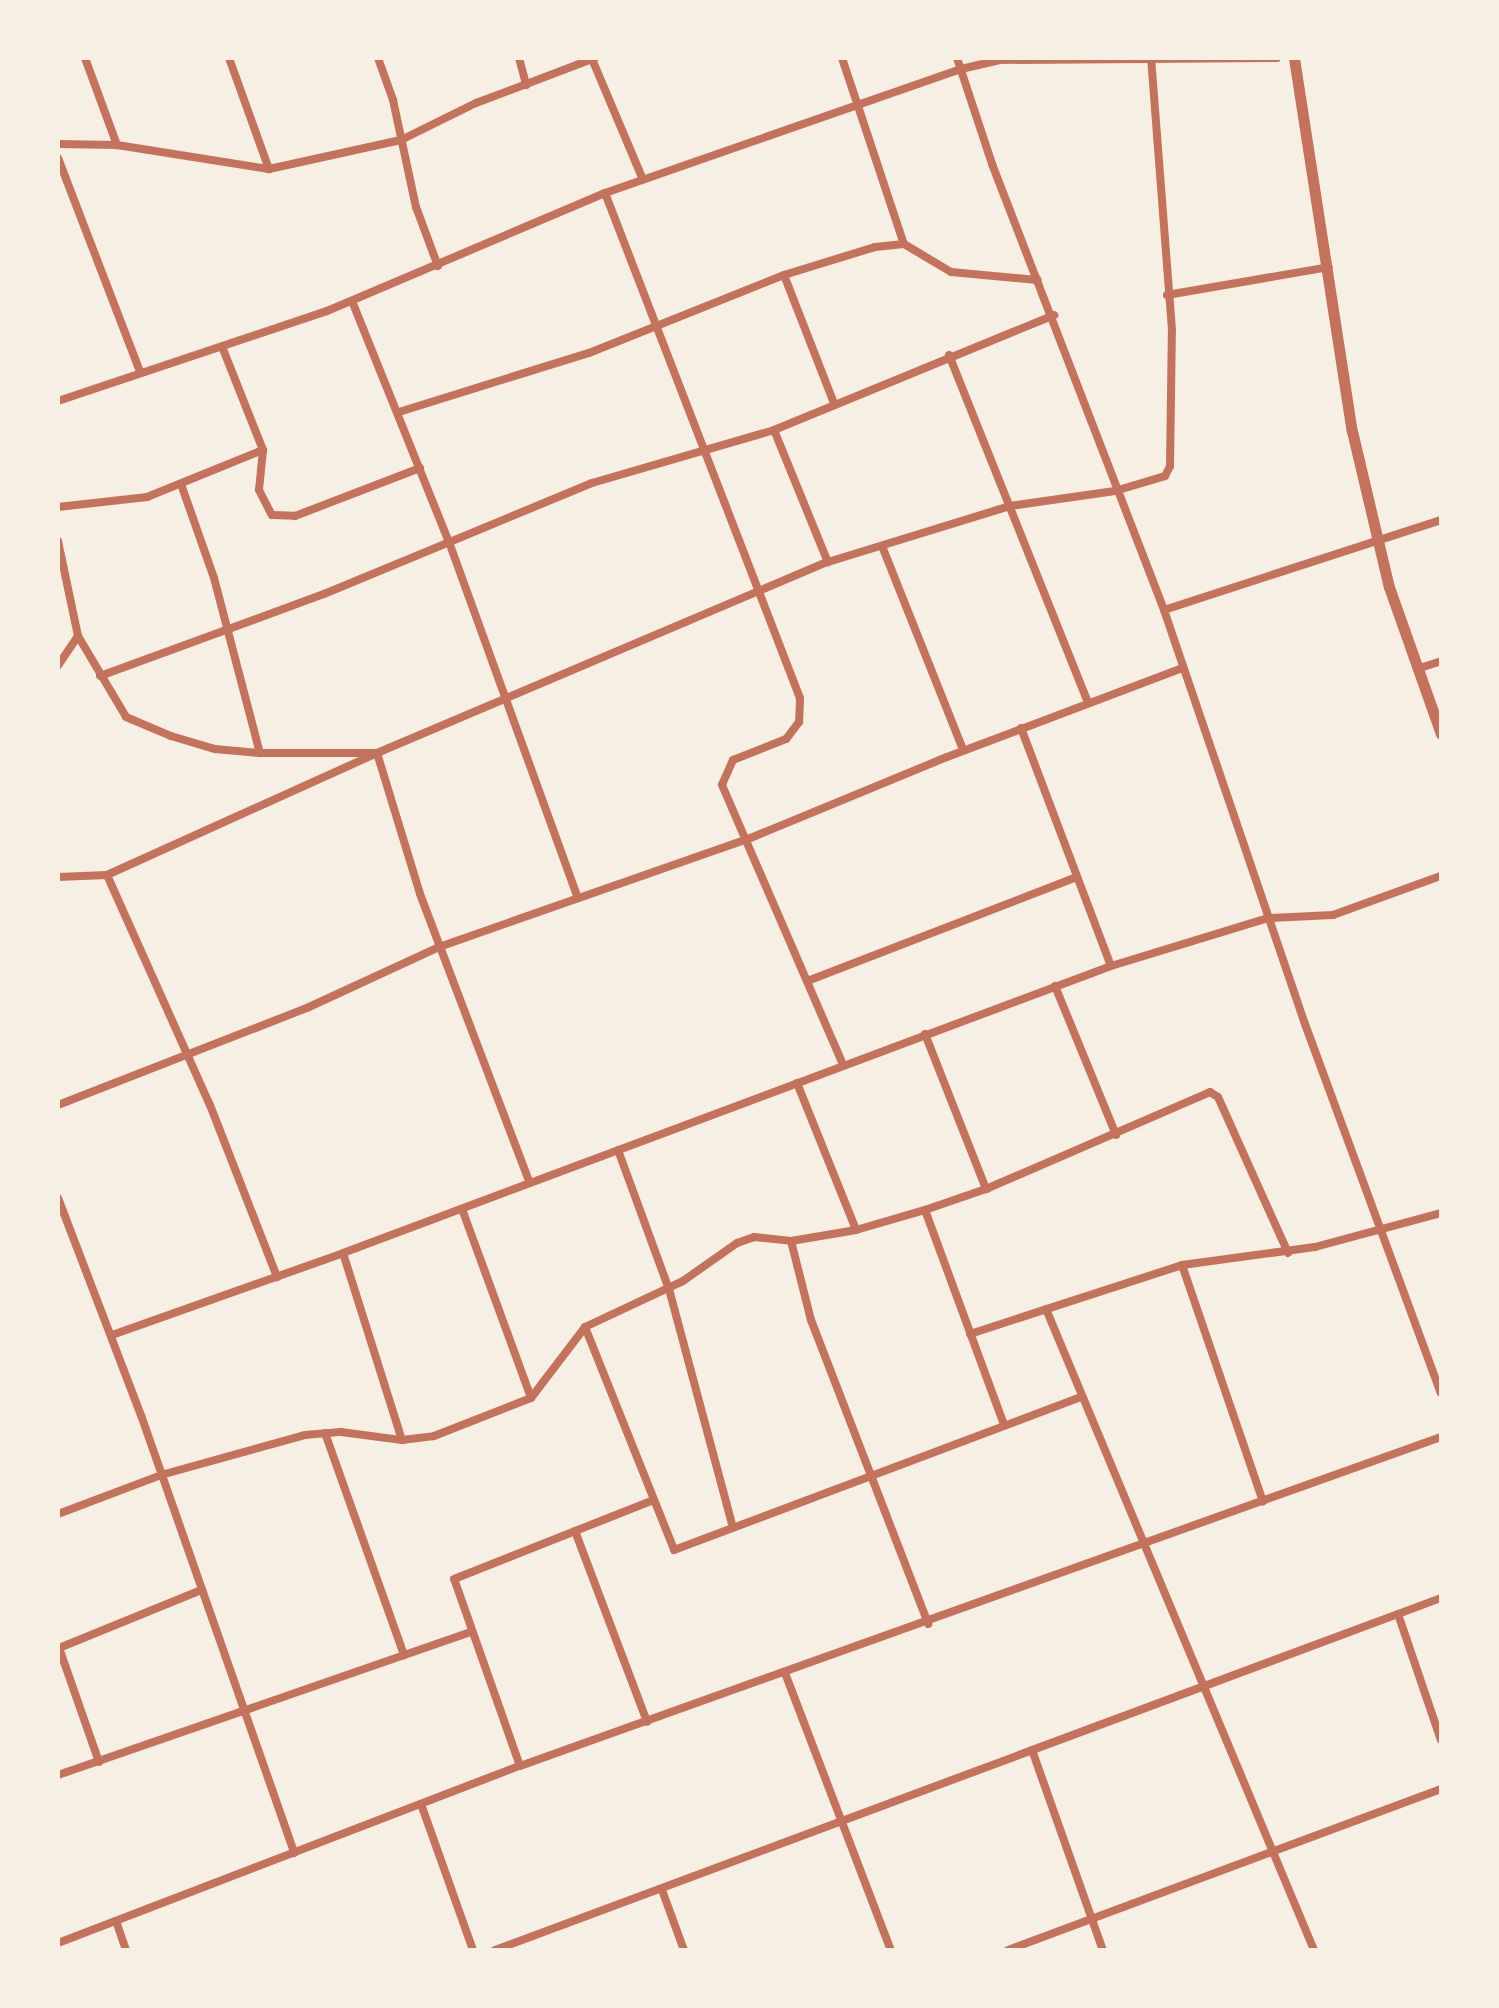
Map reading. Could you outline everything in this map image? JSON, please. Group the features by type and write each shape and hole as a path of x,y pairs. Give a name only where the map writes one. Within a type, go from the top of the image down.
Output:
{"street":[{"path":"85,58 117,145"},
{"path":"229,58 269,169"},
{"path":"378,58 416,207 438,266"},
{"path":"519,58 526,85"},
{"path":"58,144 117,145 269,169 401,140 594,58 643,180"},
{"path":"842,58 904,244"},
{"path":"957,58 1038,280 1054,315 1115,491 1164,610 1268,918 1441,1393"},
{"path":"58,401 140,372 223,349 438,266 605,193 961,69 1000,60 1277,58"},
{"path":"1294,58 1330,267 1352,431 1377,542 1441,734"},
{"path":"58,877 107,875 377,753 753,590 828,562 1010,506 1115,491 1165,476 1170,466 1172,330 1151,60"},
{"path":"58,158 140,372"},
{"path":"605,193 753,590 800,698 799,722 786,739 733,760 722,785 810,980 843,1065"},
{"path":"399,412 509,380 656,328 784,275 875,247 904,244 951,272 1038,280"},
{"path":"1167,295 1330,267"},
{"path":"784,275 834,403"},
{"path":"352,301 449,542 503,699 577,895"},
{"path":"100,676 227,632 592,483 699,448 774,430 949,355 1054,315"},
{"path":"223,349 263,450 259,490 264,506 277,516 308,512 420,468"},
{"path":"949,355 1088,703"},
{"path":"774,430 828,562"},
{"path":"58,507 147,497 182,487 263,450"},
{"path":"182,487 260,753"},
{"path":"1164,610 1441,520"},
{"path":"59,546 78,636 126,717 215,749 260,753 377,753"},
{"path":"882,546 963,750"},
{"path":"58,666 78,636"},
{"path":"1417,669 1441,661"},
{"path":"58,1105 309,1007 439,947 577,895 748,839 963,750 1182,668"},
{"path":"1021,728 1111,966"},
{"path":"377,753 439,947 530,1183"},
{"path":"107,875 187,1054 277,1277"},
{"path":"112,1335 343,1253 1111,966 1268,918 1333,915 1441,876"},
{"path":"810,980 1077,877"},
{"path":"1055,986 1116,1135"},
{"path":"925,1034 986,1189"},
{"path":"797,1083 856,1230"},
{"path":"58,1514 161,1475 325,1433 402,1440 434,1436 531,1398 585,1327 669,1289 737,1243 766,1237 791,1241 856,1230 925,1210 986,1189 1207,1093 1217,1094 1288,1253"},
{"path":"618,1150 669,1289 733,1528"},
{"path":"58,1200 112,1335 294,1853"},
{"path":"462,1209 531,1398"},
{"path":"925,1210 1004,1425"},
{"path":"970,1334 1182,1265 1225,1255 1288,1253 1441,1213"},
{"path":"791,1241 811,1320 928,1624"},
{"path":"343,1253 402,1440"},
{"path":"1182,1265 1263,1502"},
{"path":"1046,1309 1080,1397 1207,1687 1272,1855 1314,1950"},
{"path":"585,1327 651,1501 674,1550 1080,1397"},
{"path":"325,1433 404,1655"},
{"path":"58,1943 520,1766 928,1624 1441,1437"},
{"path":"520,1766 470,1632 454,1579 651,1501"},
{"path":"575,1531 647,1722"},
{"path":"99,1762 59,1648 201,1590"},
{"path":"495,1950 1441,1598"},
{"path":"1398,1614 1441,1740"},
{"path":"58,1775 470,1632"},
{"path":"785,1673 891,1950"},
{"path":"1032,1750 1103,1950"},
{"path":"1008,1950 1272,1855 1441,1789"},
{"path":"421,1804 473,1950"},
{"path":"662,1890 684,1950"},
{"path":"116,1921 126,1950"}]}
